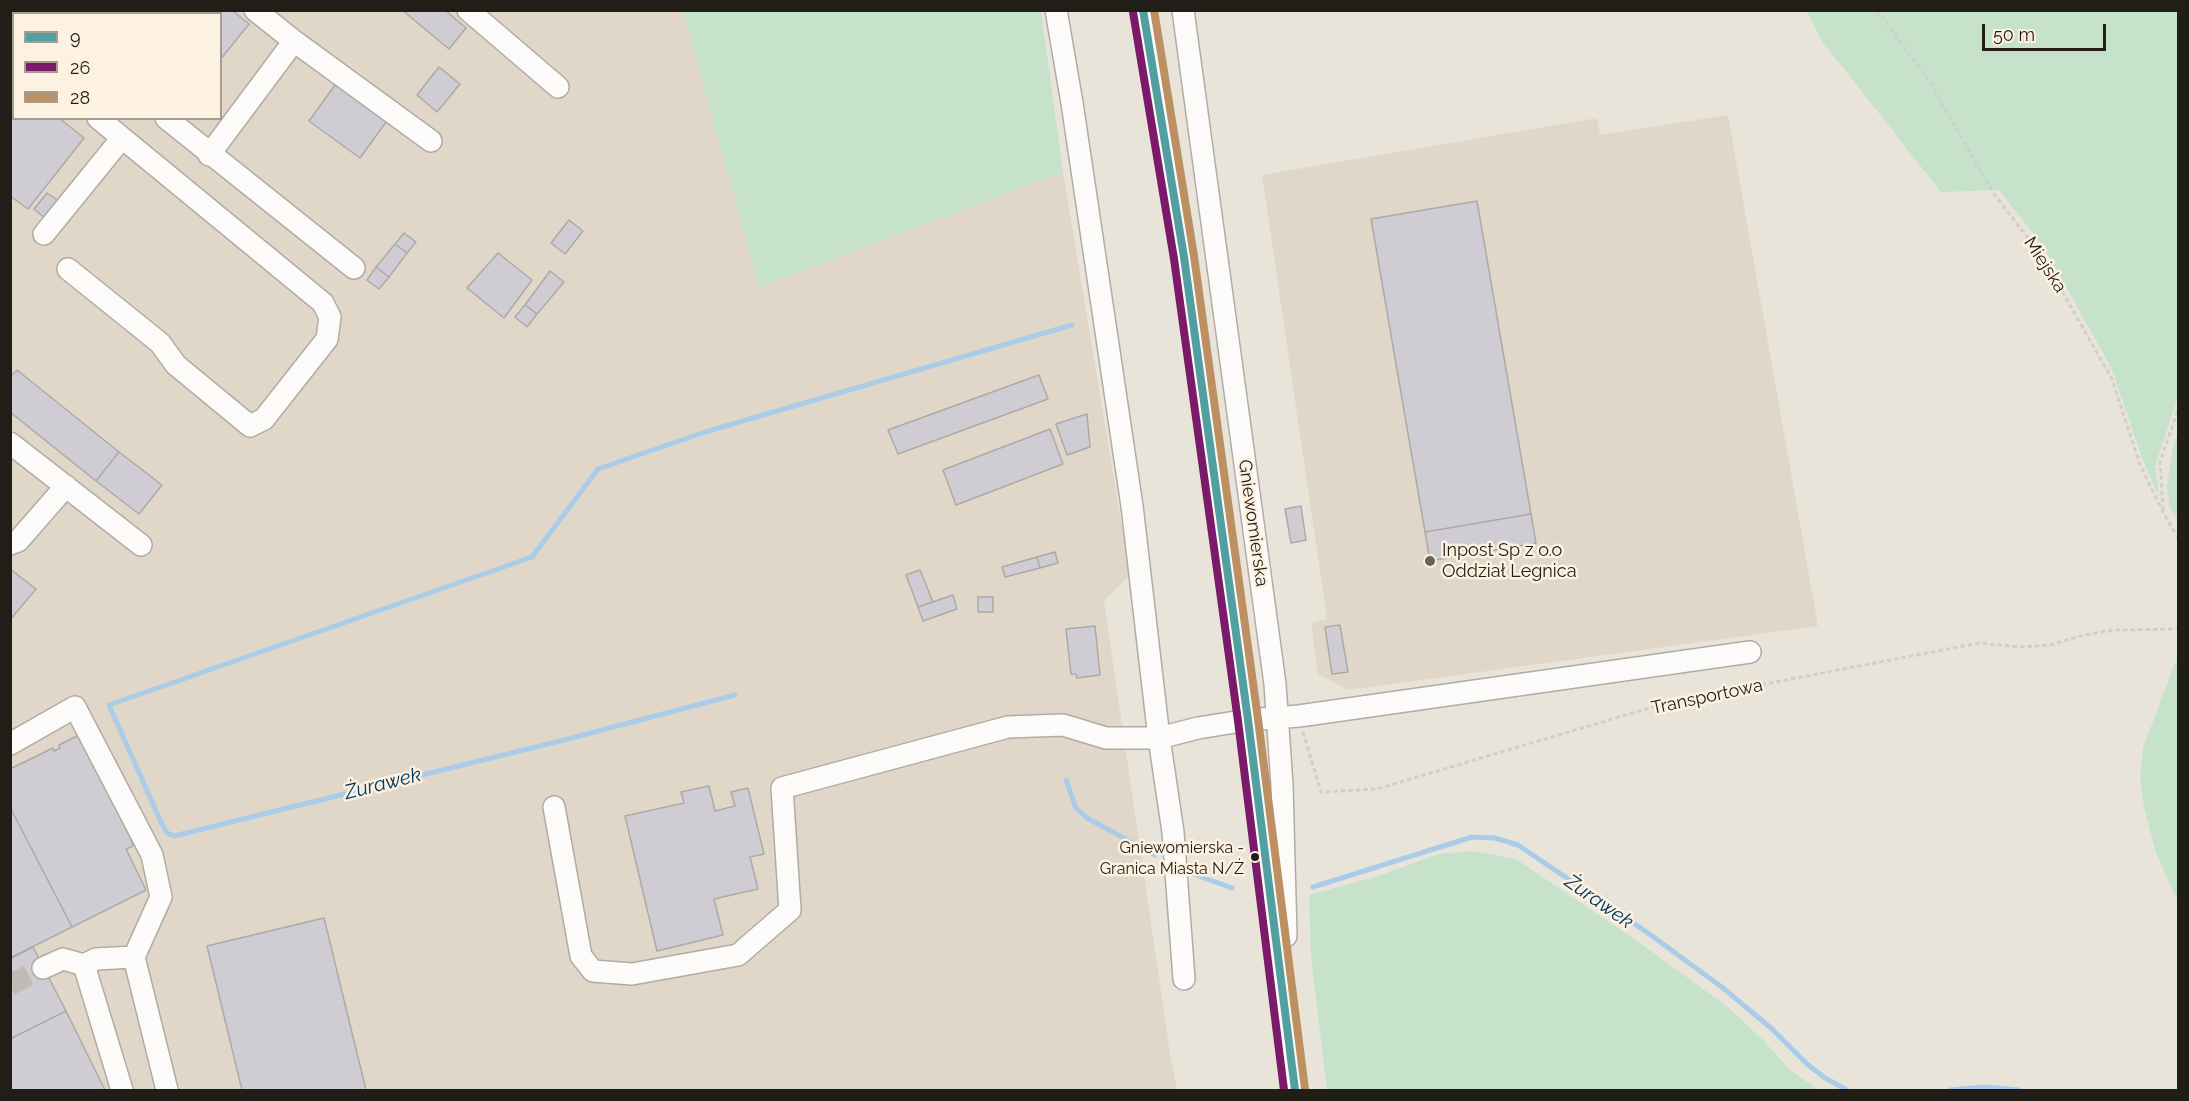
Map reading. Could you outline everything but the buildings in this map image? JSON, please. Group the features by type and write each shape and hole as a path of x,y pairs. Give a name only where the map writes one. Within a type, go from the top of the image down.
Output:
{"street":[{"path":"37,10 41,12"},
{"path":"255,10 431,141"},
{"path":"468,10 558,87"},
{"path":"1056,10 1130,494 1159,738 1173,832 1184,978"},
{"name":"Gniewomierska","path":"1143,10 1184,257 1248,720 1253,775 1295,1090"},
{"name":"Gniewomierska","path":"1183,10 1289,717 1288,1038"},
{"path":"209,154 294,41"},
{"path":"68,269 160,343 176,365 250,426 264,419 327,339 330,317 323,303 100,120"},
{"path":"168,120 354,268"},
{"path":"44,234 122,138"},
{"path":"10,443 141,545"},
{"path":"10,544 18,541 66,486"},
{"path":"554,807 581,956 593,971 632,974 738,955 790,910 782,788 1008,727 1063,725 1106,738 1159,738 1198,728 1248,720 1289,717 1750,652"},
{"path":"10,744 75,707 152,855 161,897 134,957 167,1090"},
{"path":"44,968 63,959 84,965 96,959 134,957"},
{"path":"84,965 122,1090"}],"path":[{"name":"Miejska","path":"1877,10 1931,84 1994,194 2042,256 2112,379 2140,465 2178,538"},
{"path":"2164,514 2160,462 2178,410"},
{"name":"Transportowa","path":"1289,717 1321,792 1377,789 1666,703 1978,643 2020,647 2050,645 2084,634 2114,630 2178,628"}],"shaded area":[{"path":"10,11 683,11 759,287 1063,172 1130,575 1104,601 1177,1090 11,1090"},
{"path":"1728,115 1818,626 1348,690 1318,674 1311,623 1327,619 1262,175 1597,118 1600,135"}],"green space":[{"path":"683,11 1041,11 1063,172 759,287"},
{"path":"1807,11 2178,11 2178,397 2155,466 2159,497 2142,458 2112,369 2043,246 1999,190 1941,192 1821,40"},
{"path":"2178,431 2178,520 2170,508 2167,486"},
{"path":"2178,655 2178,902 2156,853 2144,807 2140,777 2143,748"},
{"path":"1473,851 1516,859 1640,943 1729,1008 1791,1071 1819,1090 1327,1090 1311,957 1309,895 1378,876 1439,854"}],"waterway":[{"path":"735,695 560,741 174,836 167,833 161,822 109,705 532,557 598,469 705,432 1072,325"},
{"name":"Żurawek","path":"1066,780 1076,808 1087,818 1155,855"},
{"name":"Żurawek","path":"1313,887 1472,837 1495,838 1518,845 1648,933 1723,988 1772,1029 1807,1064 1825,1078 1847,1090"},
{"name":"Żurawek","path":"1188,872 1232,888"},
{"name":"Żurawek","path":"1950,1090 1985,1087 2019,1090"}],"tunnel":[{"path":"10,985 43,968"}],"transit line":[{"name":"9","path":"1143,10 1184,257 1248,720 1295,1090"},
{"name":"28","path":"1154,10 1194,256 1258,719 1305,1089"},
{"name":"26","path":"1133,12 1174,259 1238,721 1284,1090"}],"place":[{"name":"Inpost Sp z o.o Oddział Legnica","path":"1430,561"},
{"name":"Gniewomierska - Granica Miasta N/Ż","path":"1255,857"}]}
